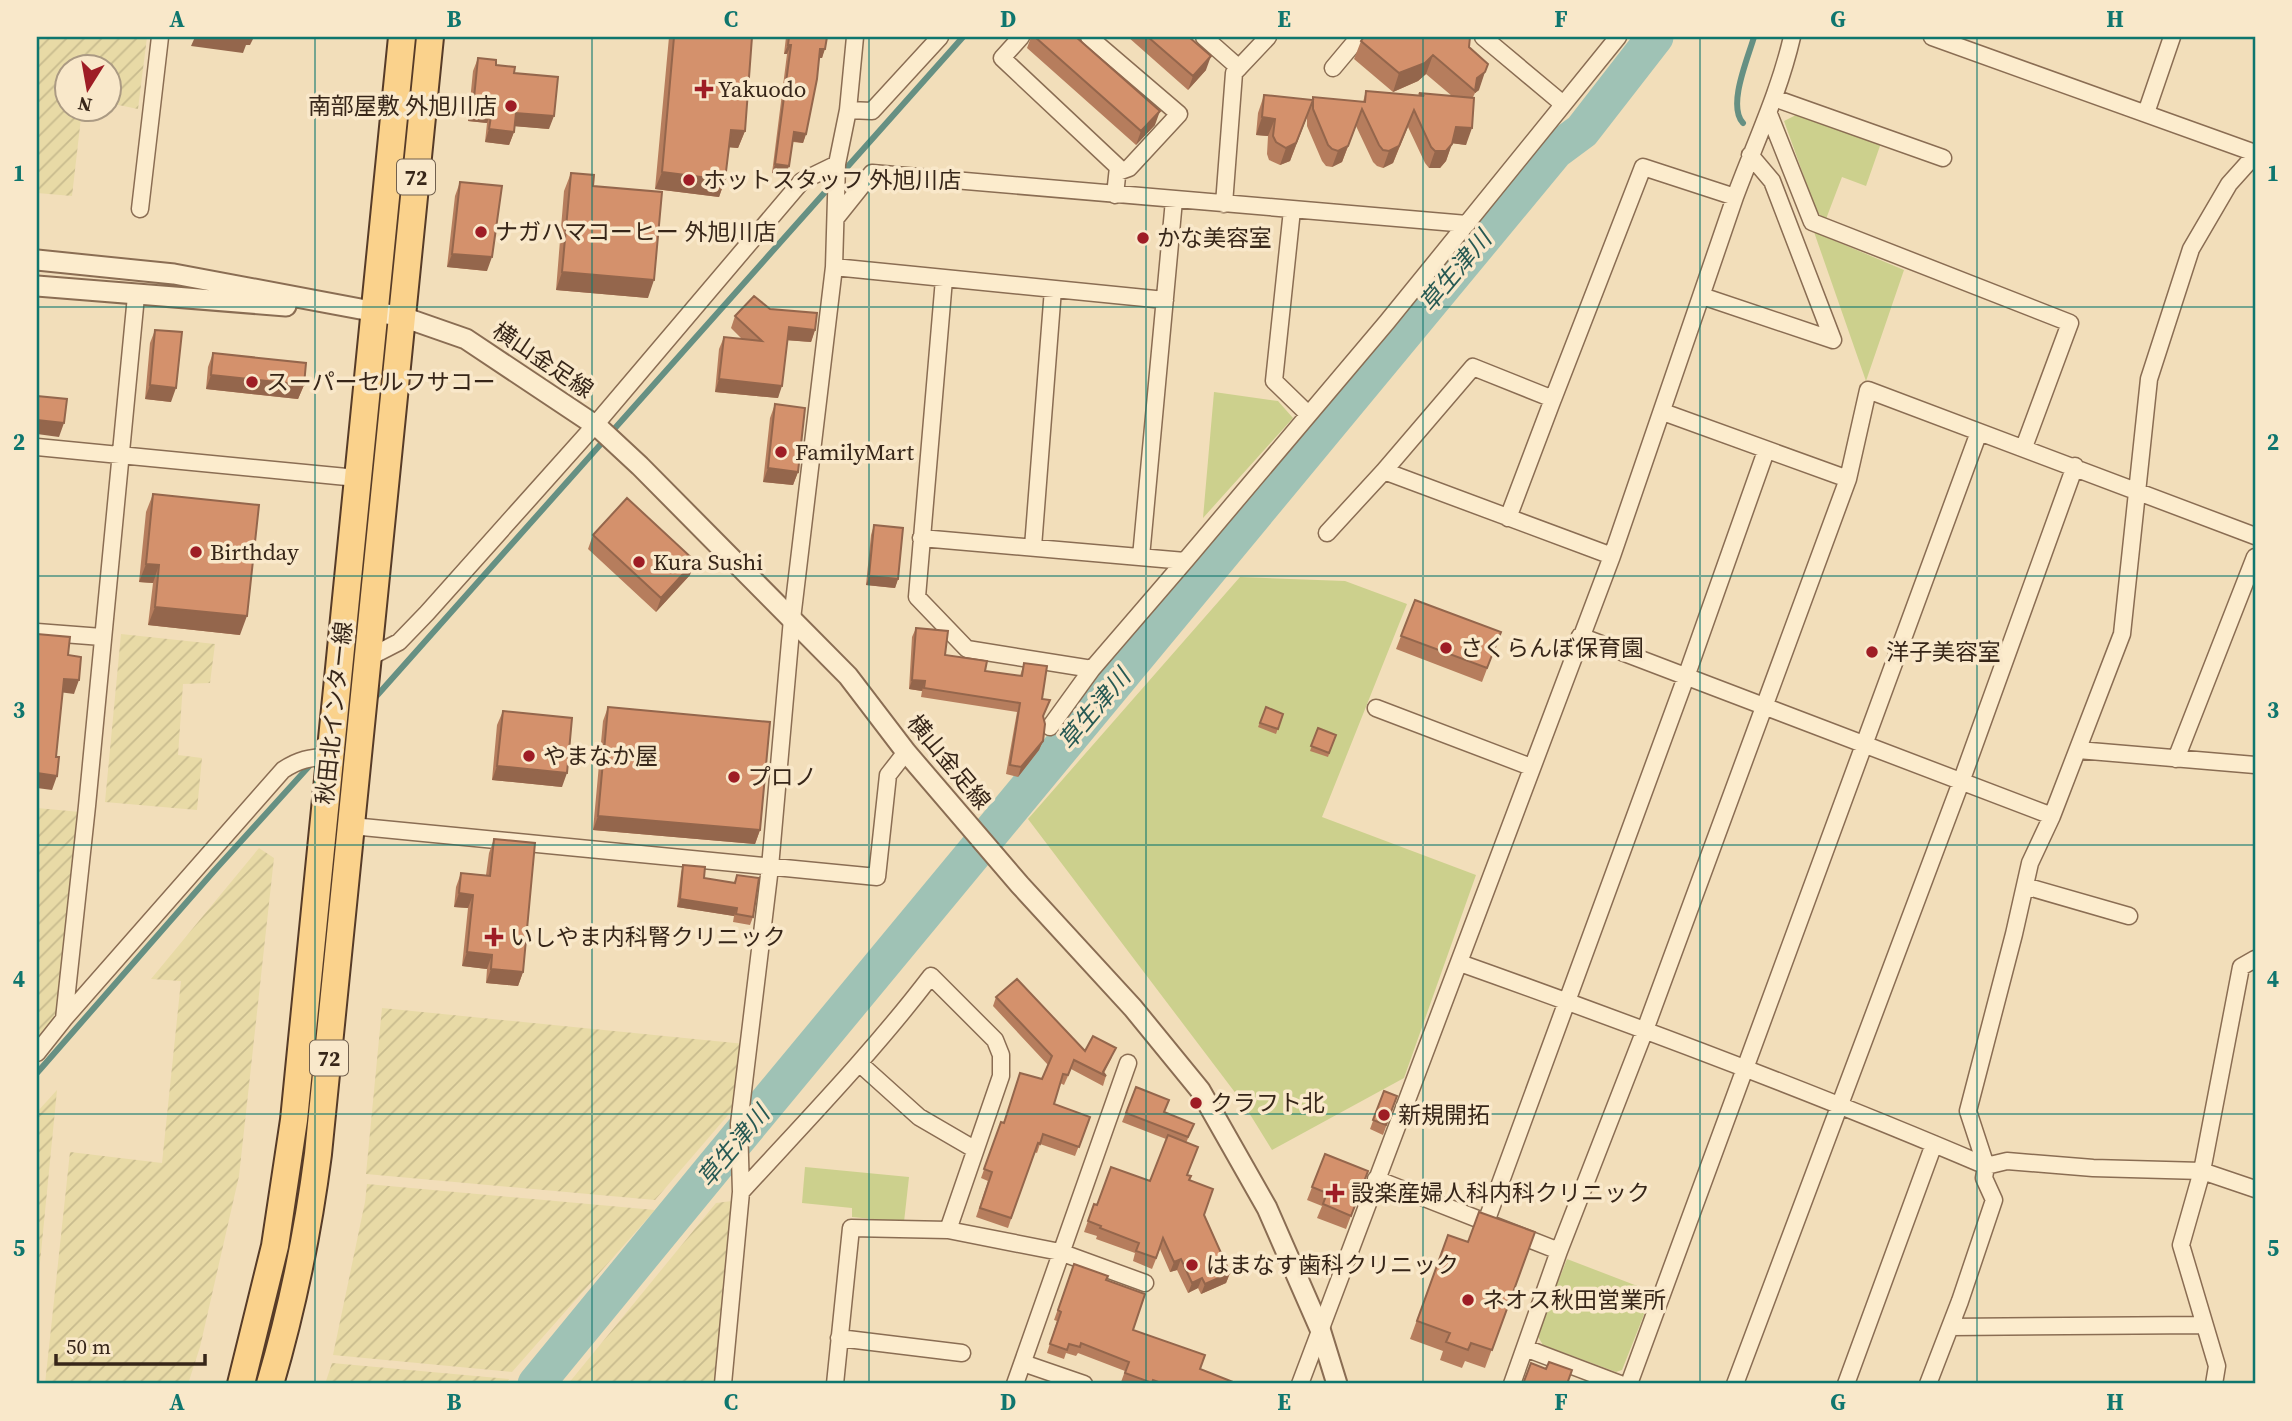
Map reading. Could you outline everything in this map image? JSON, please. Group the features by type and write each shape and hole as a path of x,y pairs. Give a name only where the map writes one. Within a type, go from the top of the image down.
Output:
{"main road":[{"name":"秋田北インター線","path":"241,1384 268,1281 284,1201 297,1093 324,756 332,726 402,37"},
{"name":"秋田北インター線","path":"270,1384 297,1281 310,1212 328,1071 430,37"}],"street":[{"path":"140,209 160,37"},
{"path":"723,1384 741,1192 739,1124 770,867 792,619 834,267 837,164 848,110 855,37"},
{"path":"848,110 872,111 940,37"},
{"path":"1021,37 1002,58 1118,167 1115,195"},
{"path":"1089,37 1179,114 1129,168 1118,172"},
{"path":"1204,37 1239,68"},
{"path":"1224,204 1234,73 1268,37"},
{"path":"1333,68 1359,37"},
{"path":"1483,37 1563,104"},
{"path":"1050,727 1092,669 1308,414 1618,37"},
{"path":"1300,1384 1612,556 1735,197 1769,114 1792,37"},
{"path":"1928,1384 1961,1301 1994,1200 1984,1178 1986,1166 1968,1111 2030,863 2052,816 2122,634 2149,379 2191,249 2229,184 2255,154 1932,37"},
{"path":"2146,113 2172,37"},
{"path":"1774,98 1943,158"},
{"path":"1769,114 1812,222 2070,323 2024,447"},
{"path":"1702,296 1833,340 1772,181 1750,155"},
{"path":"368,658 399,642 597,426 802,181 837,164"},
{"path":"1508,518 1643,167 1735,197"},
{"path":"836,218 872,173 1466,224"},
{"path":"1141,556 1174,200"},
{"path":"1292,210 1274,381 1308,414"},
{"name":"横山金足線","path":"37,260 174,274 403,317 466,339 597,426 848,676 906,751 1020,885 1133,1008 1200,1090 1267,1208 1320,1329 1337,1384"},
{"path":"834,267 1165,300"},
{"path":"944,279 917,597 967,649 1092,669"},
{"name":"横山金足線","path":"37,286 136,296 375,312"},
{"path":"1033,547 1053,289"},
{"path":"64,1019 136,296"},
{"path":"1327,533 1473,367 1553,399"},
{"path":"1512,1384 1559,1251 1646,1030 1848,479 1868,390 2255,536"},
{"path":"1663,412 1848,479"},
{"path":"1629,1384 1979,432"},
{"path":"37,447 357,478"},
{"path":"1486,1222 1766,451"},
{"path":"1735,1384 1961,782 2075,466"},
{"path":"1384,471 1612,556"},
{"path":"921,538 1185,561"},
{"path":"2176,758 2255,557"},
{"path":"37,632 102,637"},
{"path":"1580,636 2052,816"},
{"path":"1376,708 1531,767"},
{"path":"2078,750 2255,765"},
{"path":"352,826 877,877 888,775 906,751"},
{"path":"37,1054 64,1019 283,770 296,761 324,756"},
{"path":"2025,886 2129,916"},
{"path":"2214,1384 2217,1366 2181,1245 2202,1171 2241,967 2255,959"},
{"path":"1460,963 1646,1030 1986,1166 2007,1161 2093,1168 2202,1171 2255,1189"},
{"path":"741,1192 859,1063 931,976 995,1041 1001,1055 1001,1076 948,1230"},
{"path":"859,1063 919,1117 974,1149"},
{"path":"1015,1384 1128,1063"},
{"path":"1846,1384 1934,1144"},
{"path":"1376,1179 1559,1251"},
{"path":"835,1384 851,1228 948,1230 1060,1252 1145,1283"},
{"path":"1950,1327 2204,1325"},
{"path":"839,1338 962,1353"},
{"path":"1525,1348 1620,1384"},
{"path":"1023,1363 1084,1384"}],"shaded area":[{"path":"37,37 147,37 138,109 122,106 122,52 52,52 52,122 81,122 72,196 37,193"},
{"path":"121,634 215,644 210,683 183,684 178,755 202,758 197,810 105,802"},
{"path":"37,808 80,812 59,1007 37,1040"},
{"path":"259,848 274,858 239,1176 200,1347 188,1384 45,1384 70,1152 162,1163 181,981 151,979"},
{"path":"382,1008 745,1044 735,1107 655,1200 366,1174"},
{"path":"57,1090 37,1293 37,1112"},
{"path":"367,1184 655,1210 512,1372 333,1355"},
{"path":"732,1201 715,1384 568,1384 716,1203"},
{"path":"332,1363 509,1379 505,1384 325,1384"}],"green space":[{"path":"1798,114 1881,143 1866,186 1842,177 1826,219 1817,213 1784,121"},
{"path":"1814,232 1904,270 1866,381"},
{"path":"1214,392 1278,401 1293,418 1203,518"},
{"path":"1240,577 1345,581 1407,604 1322,817 1476,875 1404,1078 1272,1150 1243,1103 1028,819"},
{"path":"805,1167 909,1177 904,1222 852,1217 852,1208 802,1203"},
{"path":"1567,1259 1653,1292 1622,1370 1616,1372 1543,1345 1537,1335"}],"building":[{"name":"Yakuodo","path":"674,37 752,37 745,131 731,130 725,180 662,172"},
{"path":"789,37 827,37 825,49 820,49 806,134 794,132 789,166 775,164 791,45 788,45"},
{"path":"1035,37 1076,37 1160,111 1141,131"},
{"path":"1148,37 1189,37 1211,56 1193,76"},
{"path":"1364,37 1470,37 1469,47 1488,64 1485,72 1477,78 1475,91 1433,55 1425,63 1399,73 1361,41"},
{"name":"南部屋敷 外旭川店","path":"478,58 496,60 496,65 515,67 514,73 558,77 554,116 516,113 514,132 489,129 492,110 473,108"},
{"path":"1366,91 1474,98 1472,128 1456,127 1452,144 1446,151 1435,151 1414,110 1399,146 1389,151 1383,150 1362,109 1348,146 1338,151 1332,149 1313,109 1313,97 1365,102"},
{"path":"1264,95 1313,100 1296,143 1286,148 1276,142 1273,136 1275,119 1262,117"},
{"path":"571,173 594,175 593,186 662,192 654,280 562,272"},
{"name":"ナガハマコーヒー 外旭川店","path":"460,182 502,186 492,257 452,254"},
{"path":"754,296 770,309 817,313 815,330 789,327 782,386 719,379 724,337 762,341 735,316"},
{"path":"155,330 182,332 176,388 150,385"},
{"path":"213,353 306,363 304,385 211,375"},
{"path":"37,396 67,399 64,423 37,420"},
{"name":"FamilyMart","path":"775,404 805,408 798,472 768,468"},
{"name":"Birthday","path":"153,494 259,505 247,616 155,607 159,565 146,564"},
{"name":"Kura Sushi","path":"627,498 695,561 661,598 593,535"},
{"path":"874,525 903,528 898,579 869,576"},
{"name":"さくらんぼ保育園","path":"1415,600 1501,632 1487,668 1401,636"},
{"path":"916,628 948,631 945,655 987,661 985,671 1022,676 1024,663 1047,666 1042,699 1050,700 1043,716 1043,741 1021,767 1010,765 1020,703 924,688 925,681 912,680"},
{"path":"37,634 70,637 68,655 81,657 79,680 64,679 56,757 59,757 57,776 37,773"},
{"path":"608,707 770,722 760,830 598,816"},
{"path":"1266,707 1283,714 1278,729 1260,723"},
{"name":"やまなか屋","path":"503,711 572,718 567,773 497,766"},
{"path":"1318,728 1336,735 1329,753 1311,746"},
{"name":"いしやま内科腎クリニック","path":"494,839 535,843 523,972 491,969 492,955 467,952 473,895 459,893 461,873 490,876"},
{"path":"683,865 705,867 704,878 735,883 737,875 759,878 753,917 736,914 737,908 680,899"},
{"path":"1017,979 1085,1051 1093,1036 1116,1048 1103,1072 1106,1076 1074,1060 1068,1075 1063,1074 1054,1104 1090,1117 1079,1147 1043,1134 1011,1218 980,1208 992,1172 984,1169 1001,1122 1004,1123 1020,1073 1042,1079 1052,1056 996,997"},
{"path":"1136,1087 1169,1100 1164,1112 1194,1124 1188,1137 1126,1113"},
{"path":"1384,1091 1397,1096 1386,1125 1373,1120"},
{"path":"1168,1135 1198,1147 1187,1175 1191,1176 1189,1180 1213,1189 1204,1215 1230,1273 1205,1284 1202,1278 1192,1283 1181,1259 1174,1262 1163,1238 1156,1258 1136,1251 1139,1243 1088,1221 1111,1167 1150,1181"},
{"name":"設楽産婦人科内科クリニック","path":"1325,1154 1368,1171 1351,1216 1323,1204 1327,1193 1312,1187"},
{"name":"ネオス秋田営業所","path":"1479,1212 1535,1232 1492,1350 1471,1343 1468,1350 1446,1342 1450,1333 1417,1321 1448,1235 1468,1242"},
{"path":"1074,1264 1108,1276 1106,1280 1145,1294 1133,1330 1205,1355 1200,1369 1238,1384 1164,1384 1153,1380 1152,1383 1125,1373 1129,1362 1081,1343 1080,1347 1069,1344 1067,1350 1050,1344 1061,1312 1058,1310"},
{"path":"1549,1362 1572,1370 1567,1384 1523,1384 1531,1363 1546,1369"}],"waterway":[{"path":"841,174 963,37"},
{"name":"草生津川","path":"536,1384 1555,151 1582,131 1655,37"},
{"path":"1743,123 1737,105 1738,94 1754,37"},
{"path":"373,700 834,182"},
{"path":"37,1073 312,763"}],"place":[{"name":"Yakuodo","path":"704,89"},
{"name":"南部屋敷 外旭川店","path":"511,106"},
{"name":"ホットスタッフ 外旭川店","path":"689,180"},
{"name":"ナガハマコーヒー 外旭川店","path":"481,232"},
{"name":"かな美容室","path":"1143,238"},
{"name":"スーパーセルフサコー","path":"252,382"},
{"name":"FamilyMart","path":"781,452"},
{"name":"Birthday","path":"196,552"},
{"name":"Kura Sushi","path":"639,562"},
{"name":"さくらんぼ保育園","path":"1446,648"},
{"name":"洋子美容室","path":"1872,652"},
{"name":"やまなか屋","path":"529,756"},
{"name":"プロノ","path":"734,777"},
{"name":"いしやま内科腎クリニック","path":"494,937"},
{"name":"クラフト北","path":"1196,1103"},
{"name":"新規開拓","path":"1384,1115"},
{"name":"設楽産婦人科内科クリニック","path":"1335,1193"},
{"name":"はまなす歯科クリニック","path":"1192,1265"},
{"name":"ネオス秋田営業所","path":"1468,1300"}]}
